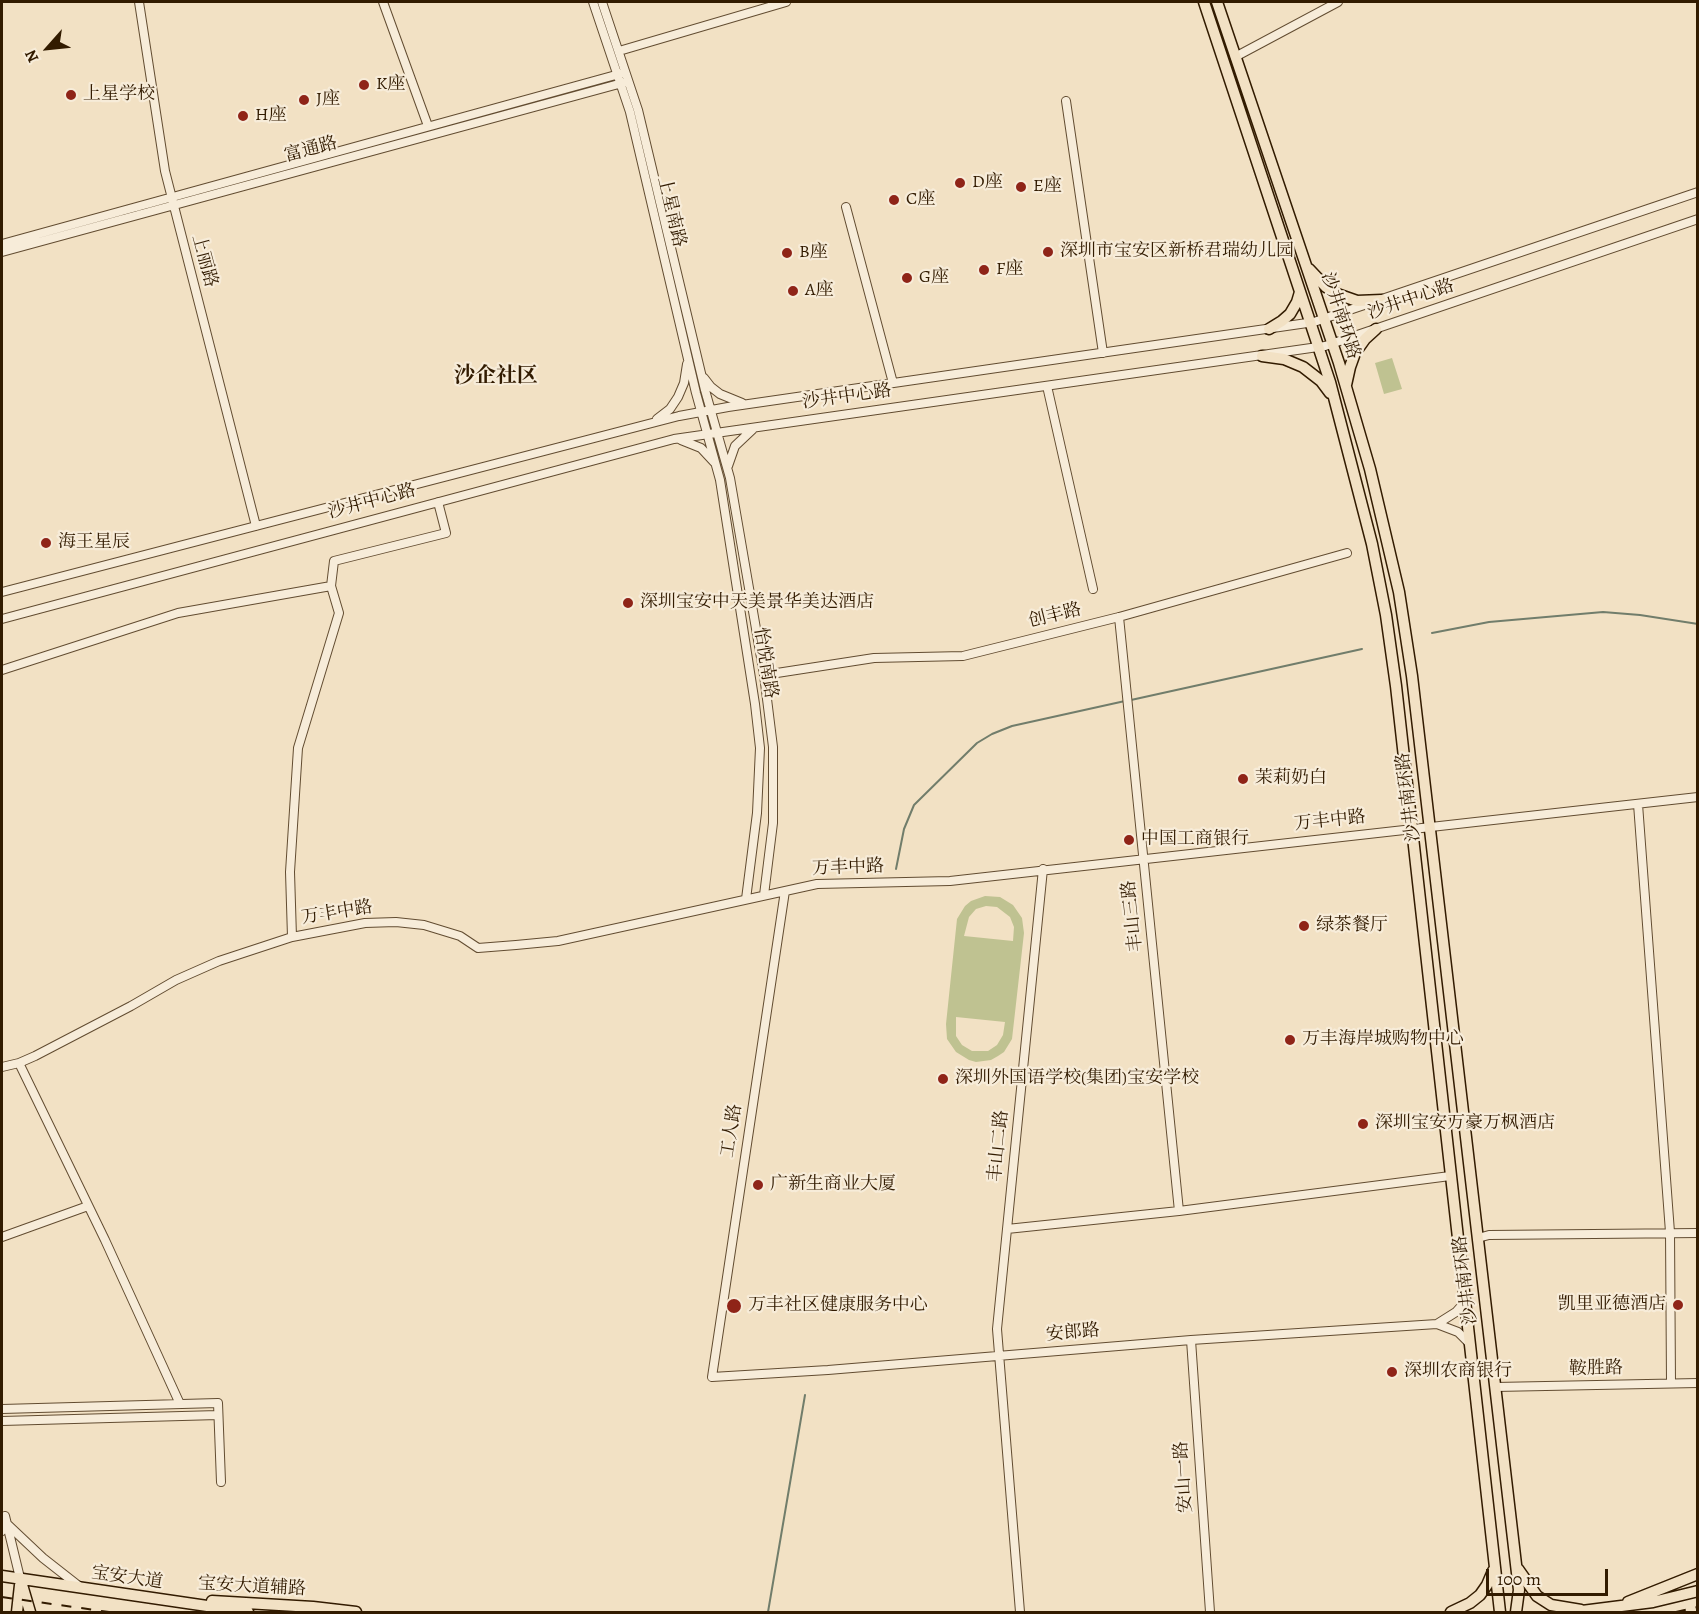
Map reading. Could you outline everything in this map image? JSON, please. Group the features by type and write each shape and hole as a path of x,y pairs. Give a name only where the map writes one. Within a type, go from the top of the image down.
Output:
{"main road":[{"name":"沙井南环路","path":"1204,2 1336,403 1372,544 1386,615 1412,829 1493,1568 1500,1612"},
{"name":"沙井南环路","path":"1217,2 1324,319 1361,437 1386,535 1403,616 1519,1590 1516,1612"},
{"path":"1304,261 1321,282 1337,294 1364,302 1382,300"},
{"path":"1269,329 1282,321 1293,309 1299,299 1299,288"},
{"path":"1346,388 1350,367 1356,353 1365,339 1376,329"},
{"path":"1262,356 1284,359 1303,367 1321,381 1336,403"},
{"path":"1346,440 1347,433 1352,431 1357,432 1361,437"},
{"path":"1515,1560 1523,1577 1537,1596 1551,1605 1587,1611"},
{"path":"1451,1612 1470,1603 1480,1595 1487,1586 1493,1568"},
{"path":"1613,1609 1698,1574"},
{"name":"宝安大道","path":"2,1576 248,1612"},
{"path":"17,1612 20,1578"},
{"path":"20,1578 30,1612"},
{"path":"1574,1612 1613,1609 1698,1591"},
{"name":"宝安大道辅路","path":"147,1597 313,1607 356,1612"}],"street":[{"name":"上丽路","path":"139,2 165,171 256,526"},
{"path":"383,2 429,126"},
{"name":"上星南路","path":"593,2 638,110 700,371 706,411"},
{"name":"上星南路","path":"602,2 619,51 622,73"},
{"path":"619,51 786,2"},
{"path":"1235,57 1338,2"},
{"name":"富通路","path":"2,252 429,126 622,73"},
{"name":"富通路","path":"2,244 625,82"},
{"name":"上星南路","path":"625,82 630,112 687,352 712,433"},
{"path":"1066,101 1103,353"},
{"name":"沙井中心路","path":"2,592 649,423 706,411 1311,323 1698,192"},
{"path":"846,207 892,383"},
{"name":"沙井中心路","path":"2,619 674,439 1262,356 1332,344 1698,219"},
{"path":"649,423 664,414 678,397 686,375 687,352"},
{"path":"700,371 711,387 720,394 749,404"},
{"path":"1047,386 1093,589"},
{"path":"674,439 700,448 723,470 735,446 745,435 759,426"},
{"name":"怡悦南路","path":"712,433 723,470 764,675 773,747 773,823 764,895"},
{"name":"怡悦南路","path":"723,470 760,748 757,813 746,899"},
{"path":"292,937 290,872 298,748 339,613 331,586 334,561 446,533 438,502"},
{"name":"创丰路","path":"764,675 874,658 963,656 1119,617 1347,553"},
{"path":"2,670 178,613 331,586"},
{"name":"丰山三路","path":"1119,617 1179,1211"},
{"name":"万丰中路","path":"2,1068 20,1063 131,1006 176,980 219,961 292,937 365,923 396,922 424,925 460,936 478,948 558,940 829,883 950,881 1698,797"},
{"path":"1638,804 1670,1232 1671,1383"},
{"name":"丰山二路","path":"1020,1612 997,1329 1043,869"},
{"name":"工人路","path":"712,1377 785,891"},
{"path":"20,1063 180,1404"},
{"path":"1007,1229 1179,1211 1450,1176"},
{"path":"2,1237 88,1206"},
{"path":"1478,1238 1698,1233"},
{"path":"1437,1324 1451,1316 1464,1303"},
{"path":"1437,1324 1458,1332 1468,1342"},
{"name":"安郎路","path":"712,1377 828,1370 1191,1340 1437,1324"},
{"name":"安山一路","path":"1191,1340 1210,1612"},
{"name":"鞍胜路","path":"1495,1387 1698,1383"},
{"path":"2,1409 218,1403 222,1482"},
{"path":"2,1421 218,1415"},
{"path":"5,1524 20,1578"},
{"path":"5,1524 80,1587"}],"green space":[{"path":"1392,358 1402,389 1384,394 1375,363"},
{"path":"985,896 1000,897 1013,905 1022,918 1024,933 1012,1039 1004,1052 998,1056 991,1060 976,1062 956,1052 947,1039 946,1024 957,919 971,901","holes":["986,906 997,907 1010,917 1014,927 1013,941 964,936 969,917 976,909","956,1017 1005,1022 1003,1035 997,1045 988,1051 972,1051 962,1045 956,1036"]}],"waterway":[{"path":"1432,633 1489,622 1603,612 1698,624"},
{"path":"1131,700 1362,649"},
{"path":"896,869 904,829 914,805 977,743 1012,726 1125,701"},
{"path":"768,1612 805,1395"}],"railway":[{"path":"2,1597 109,1612"},
{"path":"1676,1612 1698,1607"}],"place":[{"name":"K座","path":"364,85"},
{"name":"上星学校","path":"71,95"},
{"name":"J座","path":"304,100"},
{"name":"H座","path":"243,116"},
{"name":"D座","path":"960,183"},
{"name":"E座","path":"1021,187"},
{"name":"C座","path":"894,200"},
{"name":"深圳市宝安区新桥君瑞幼儿园","path":"1048,252"},
{"name":"B座","path":"787,253"},
{"name":"F座","path":"984,270"},
{"name":"G座","path":"907,278"},
{"name":"A座","path":"793,291"},
{"name":"海王星辰","path":"46,543"},
{"name":"深圳宝安中天美景华美达酒店","path":"628,603"},
{"name":"茉莉奶白","path":"1243,779"},
{"name":"中国工商银行","path":"1129,840"},
{"name":"绿茶餐厅","path":"1304,926"},
{"name":"万丰海岸城购物中心","path":"1290,1040"},
{"name":"深圳外国语学校(集团)宝安学校","path":"943,1079"},
{"name":"深圳宝安万豪万枫酒店","path":"1363,1124"},
{"name":"广新生商业大厦","path":"758,1185"},
{"name":"凯里亚德酒店","path":"1678,1305"},
{"name":"万丰社区健康服务中心","path":"734,1306"},
{"name":"深圳农商银行","path":"1392,1372"}],"district":[{"name":"沙企社区","path":"496,377"}]}
